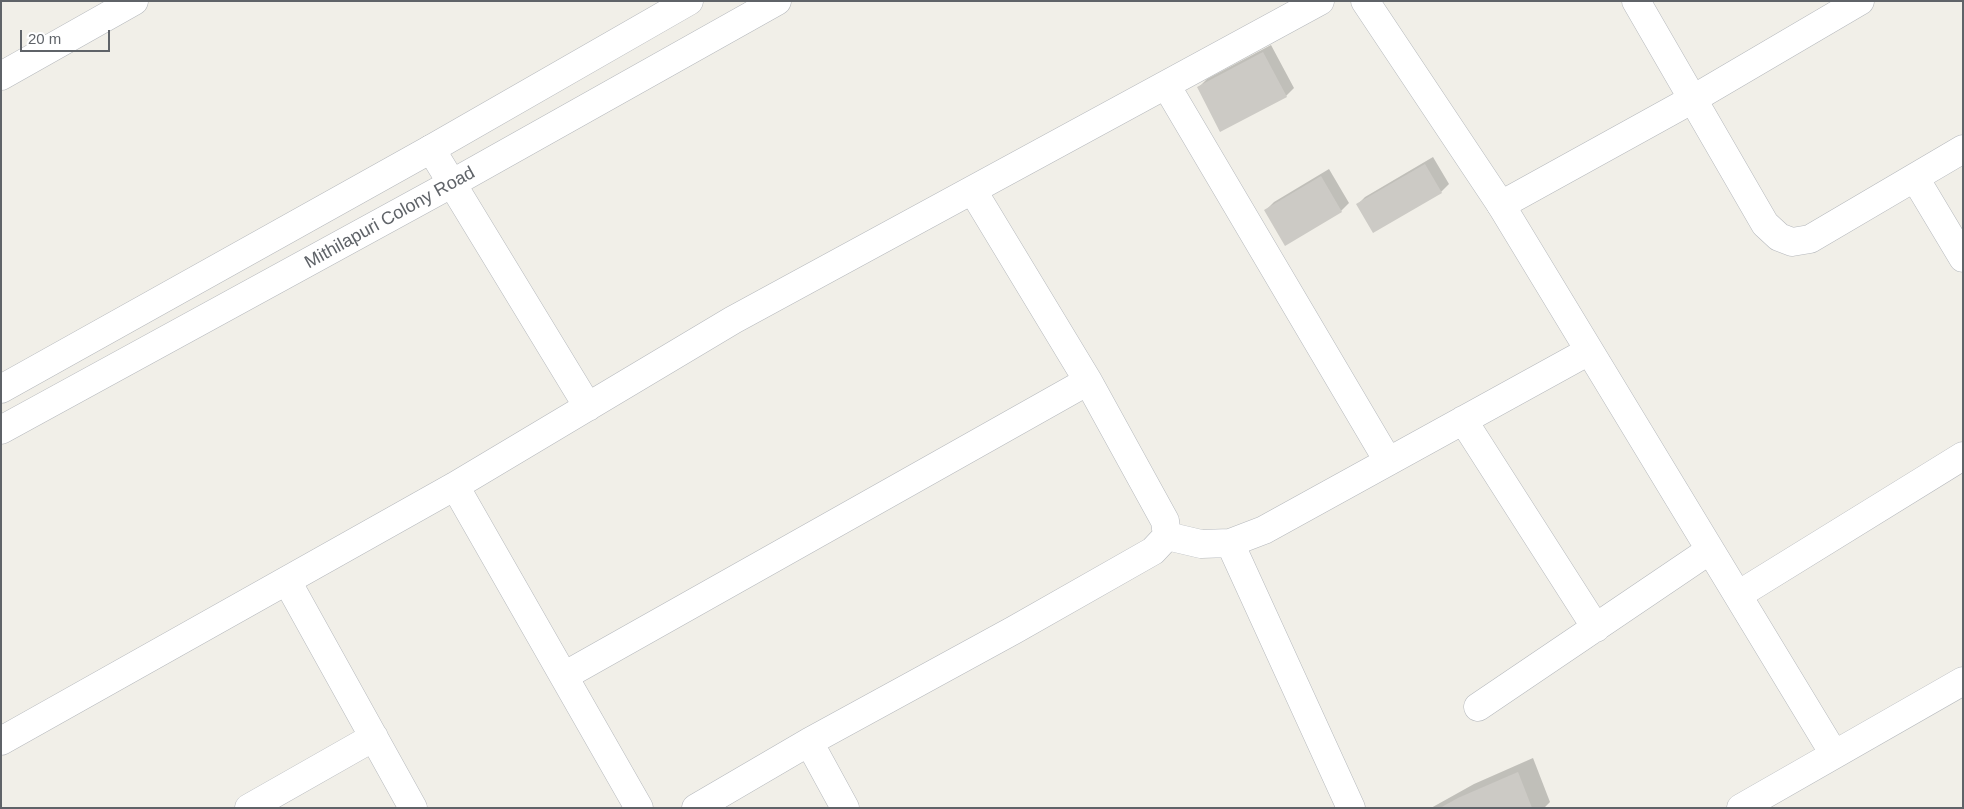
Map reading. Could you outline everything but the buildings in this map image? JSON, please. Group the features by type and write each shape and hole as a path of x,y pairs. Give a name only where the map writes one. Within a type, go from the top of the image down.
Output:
{"street":[{"path":"1,76 134,1"},
{"name":"Mithilapuri Colony Road","path":"1,430 451,184 706,40 738,11 776,1"},
{"path":"1,742 455,486 734,320 1320,1"},
{"path":"1366,1 1501,205 1834,754"},
{"path":"1636,1 1765,224 1778,237 1792,242 1810,239 1963,149"},
{"path":"1,389 431,149 686,2 706,40"},
{"path":"1501,205 1693,99 1854,3"},
{"path":"1166,85 1388,461"},
{"path":"431,149 588,407"},
{"path":"1915,178 1963,258"},
{"path":"696,808 809,742 1154,551 1167,536 1165,521 1088,381 973,191"},
{"path":"1167,536 1201,544 1230,543 1264,530 1589,351"},
{"path":"564,676 1088,381"},
{"path":"1463,420 1596,628"},
{"path":"1738,596 1963,456"},
{"path":"455,486 639,808"},
{"path":"1230,543 1351,808"},
{"path":"1478,707 1710,550"},
{"path":"287,580 413,808"},
{"path":"1741,808 1963,681"},
{"path":"250,808 374,737"},
{"path":"809,742 845,808"}]}
